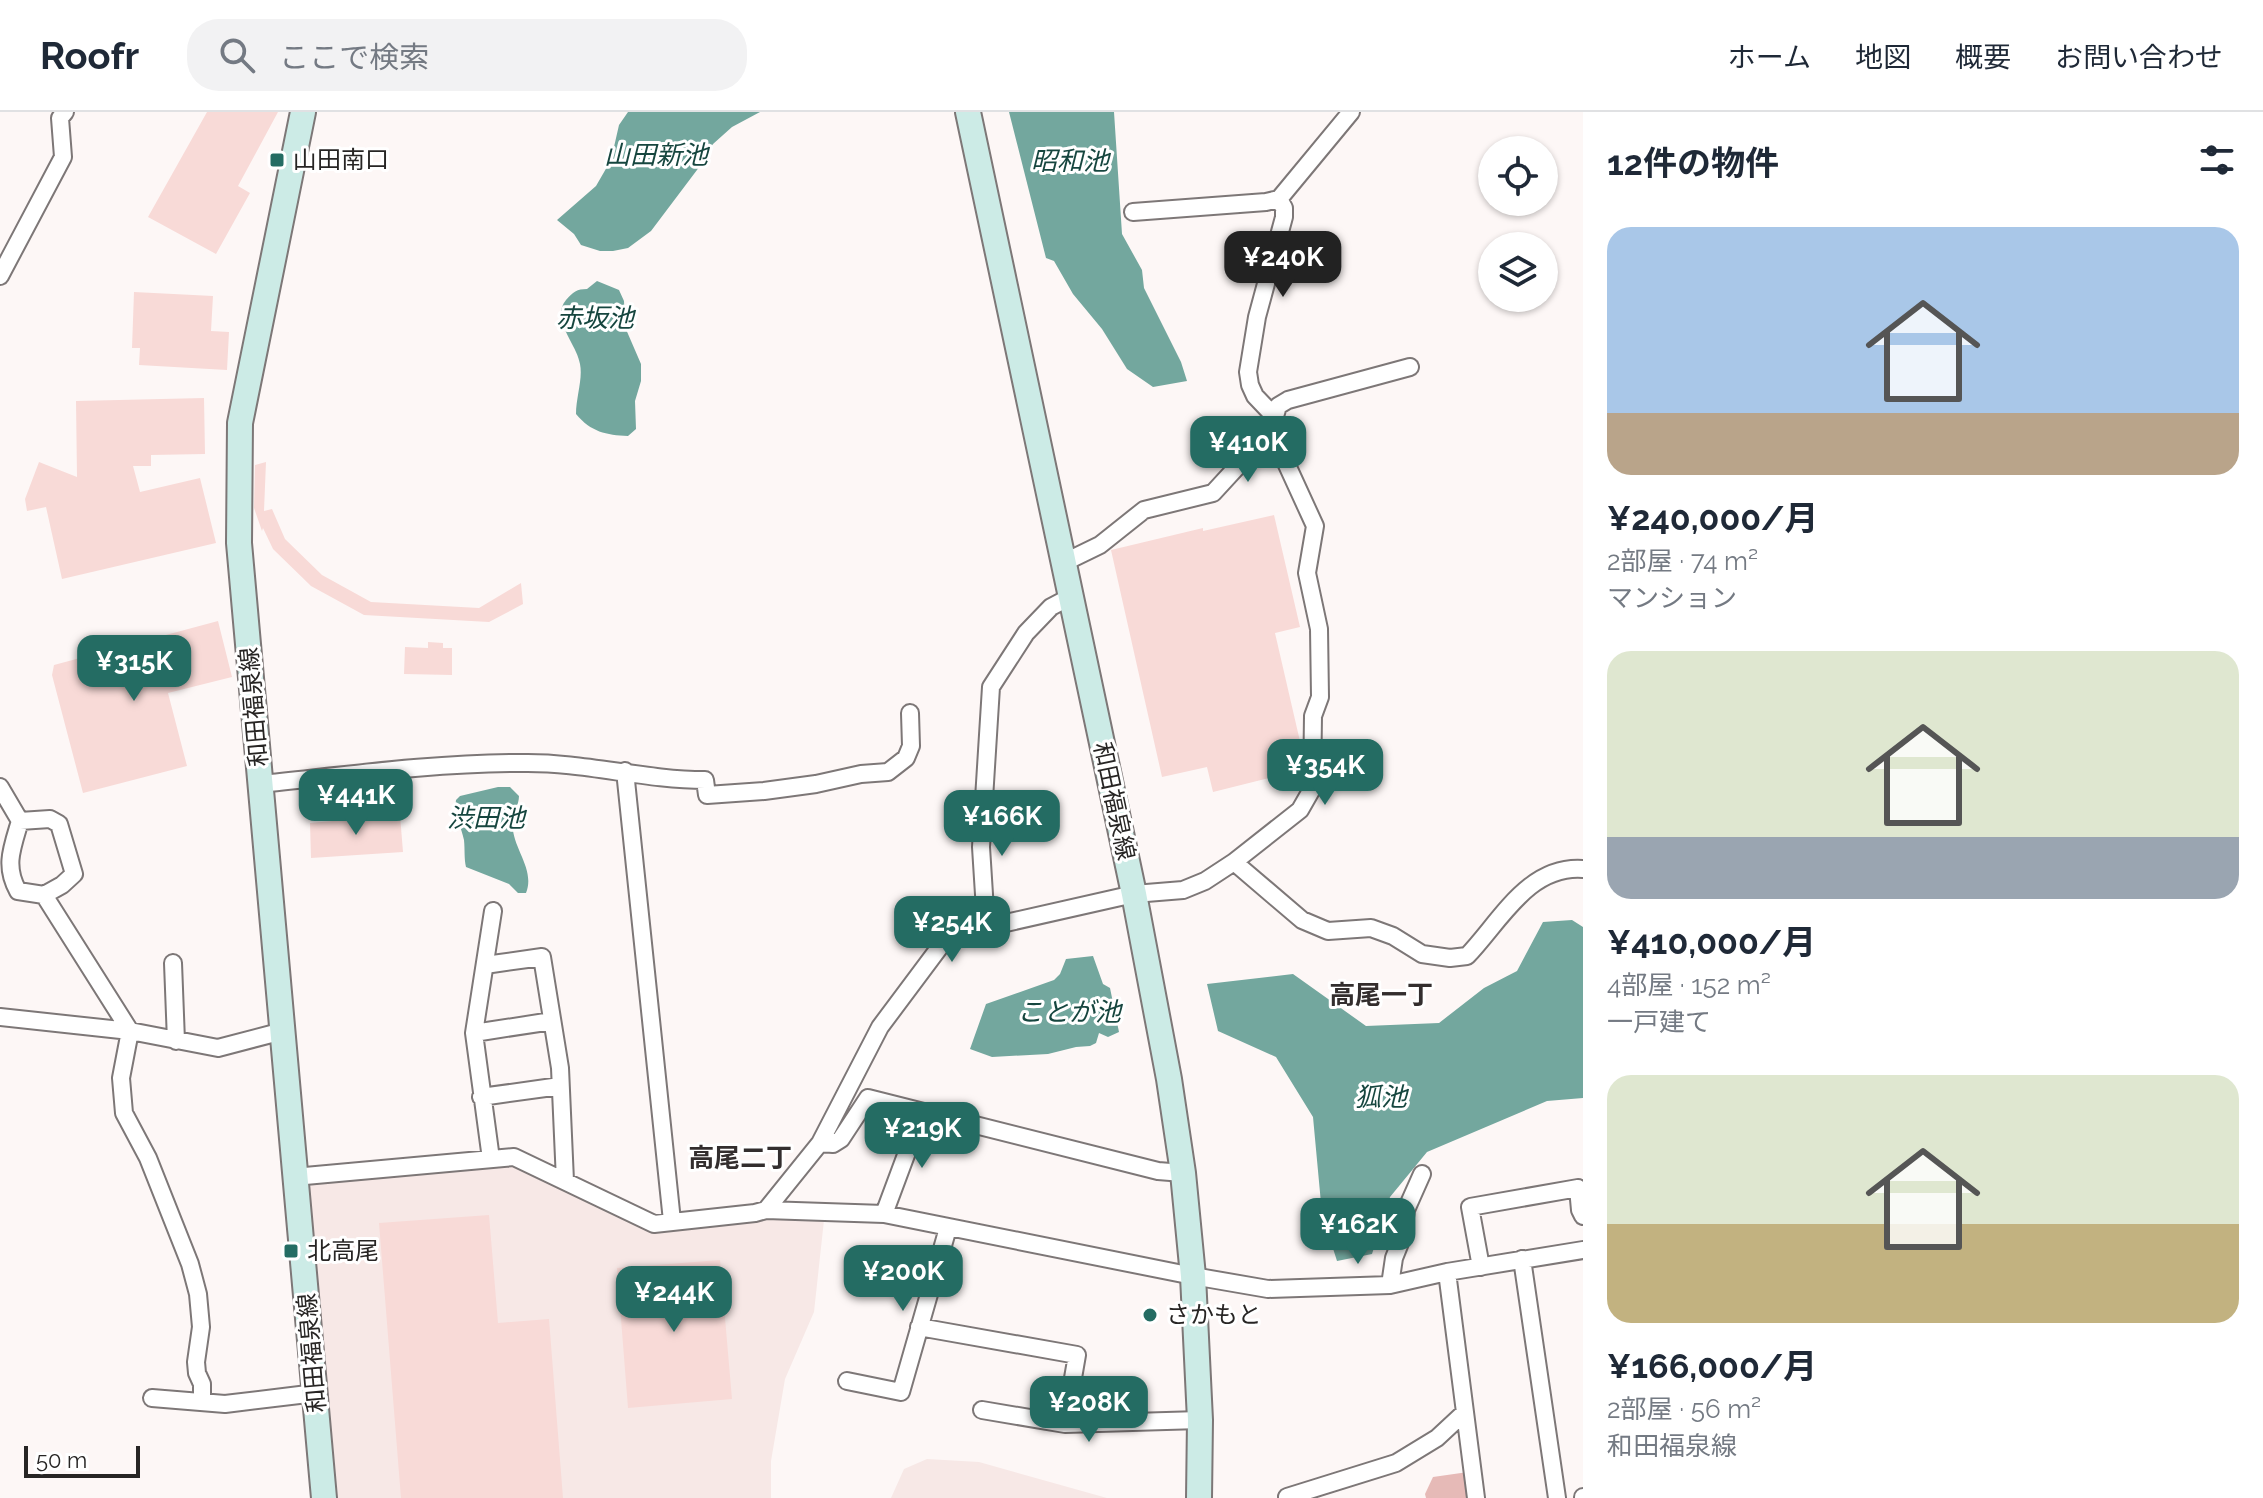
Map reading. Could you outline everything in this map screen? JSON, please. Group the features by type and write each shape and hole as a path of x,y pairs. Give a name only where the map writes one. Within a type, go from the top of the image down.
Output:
{"main road":[{"name":"和田福泉線","path":"303,112 240,423 239,543 324,1498"},
{"name":"和田福泉線","path":"968,112 1134,894 1169,1079 1183,1173 1193,1276 1200,1420 1199,1498"}],"street":[{"path":"0,276 63,157 60,118 65,112"},
{"path":"1133,212 1279,199 1351,112"},
{"path":"766,1210 820,1143 880,1027 948,936 1134,894 1183,890 1205,881 1234,862 1300,810 1312,789 1313,716 1320,697 1321,646 1307,573 1315,526 1273,424 1250,385 1248,372 1257,317 1284,217 1284,208 1279,199"},
{"path":"1063,563 1100,545 1144,510 1213,493 1273,424 1278,406 1288,400 1410,367"},
{"path":"986,926 981,847 991,687 1026,633 1051,607 1070,597"},
{"path":"261,784 447,765 525,763 705,780 707,795 764,791 888,772 906,758 911,746 910,713"},
{"path":"625,771 672,1221"},
{"path":"0,789 20,821 11,853 10,877 18,891 44,895 74,874 59,824 50,819 20,821"},
{"path":"1234,862 1302,920 1328,931 1371,928 1393,936 1422,954 1450,958 1467,956 1523,890 1549,874 1583,869"},
{"path":"44,895 130,1031 121,1078 124,1113 148,1158 190,1264 198,1294 201,1327 196,1362 202,1384 202,1402"},
{"path":"491,1159 474,1033 493,911"},
{"path":"485,965 542,957 560,1086 565,1181"},
{"path":"173,963 176,1041"},
{"path":"0,1017 130,1031 218,1048 283,1031"},
{"path":"474,1033 552,1021"},
{"path":"481,1097 560,1086"},
{"path":"820,1143 833,1144 841,1139 868,1098 1158,1171 1183,1173"},
{"path":"884,1214 922,1112"},
{"path":"294,1177 514,1157 654,1224 766,1210 884,1214 1268,1289 1390,1285 1447,1272 1583,1250"},
{"path":"1390,1285 1406,1210 1422,1174"},
{"path":"1481,1267 1470,1207 1578,1188 1583,1216"},
{"path":"847,1381 901,1392 948,1228"},
{"path":"1522,1259 1557,1498"},
{"path":"1447,1272 1476,1498"},
{"path":"919,1327 1077,1355 1065,1424"},
{"path":"152,1398 225,1404 316,1393"},
{"path":"982,1410 1065,1424 1200,1420"},
{"path":"1287,1497 1396,1463 1437,1438 1465,1412"}],"shaded area":[{"path":"516,1166 611,1214 657,1230 757,1219 824,1220 814,1312 785,1379 771,1461 771,1498 338,1498 309,1188 316,1179"},
{"path":"927,1459 979,1462 1107,1498 891,1498 904,1469"},
{"path":"1468,1472 1472,1498 1426,1498 1433,1477"}],"water":[{"name":"山田新池","path":"628,112 760,112 732,127 713,144 651,231 628,248 600,251 581,245 574,234 557,220 596,186 611,160 619,125"},
{"name":"昭和池","path":"1009,112 1114,112 1122,234 1142,270 1144,288 1181,362 1187,381 1153,387 1127,369 1102,329 1073,294 1054,261 1046,258"},
{"name":"赤坂池","path":"597,281 619,290 624,301 625,327 641,364 641,381 635,401 636,429 628,436 599,431 576,414 580,364 563,323 562,307 573,293 587,289"},
{"name":"渋田池","path":"510,787 519,796 513,831 528,875 526,893 518,893 509,884 466,867 456,800 460,796"},
{"name":"狐池","path":"1572,920 1583,927 1583,1098 1547,1101 1427,1152 1390,1197 1372,1254 1337,1261 1322,1214 1313,1117 1276,1057 1218,1031 1207,984 1293,974 1366,1026 1439,1023 1484,988 1517,971 1543,922"},
{"name":"ことが池","path":"1093,956 1103,984 1110,988 1119,1032 1108,1037 1099,1033 1096,1043 1090,1046 1048,1054 992,1057 970,1049 986,1004 1054,980 1066,959"}],"building":[{"path":"207,112 278,112 238,186 250,193 216,254 148,217"},
{"path":"134,292 213,296 211,331 229,332 227,370 139,365 140,348 132,348"},
{"path":"204,398 205,454 151,455 151,466 133,466 140,492 200,478 216,543 62,579 46,507 27,511 25,499 39,462 77,477 76,401"},
{"path":"266,462 264,511 272,509 285,539 322,575 371,602 479,608 521,583 523,604 489,622 364,615 311,586 273,549 263,528 262,531 254,508 255,465"},
{"path":"1274,515 1300,627 1275,633 1302,750 1301,770 1213,792 1207,767 1162,777 1111,550"},
{"path":"218,621 232,677 168,693 187,766 83,793 52,675 54,665"},
{"path":"428,642 443,643 443,648 452,648 452,675 404,674 405,647 428,648"},
{"path":"400,815 403,852 311,858 310,823"},
{"path":"489,1215 498,1323 549,1319 563,1498 401,1498 379,1223"},
{"path":"720,1260 732,1399 628,1408 617,1268"}],"place":[{"name":"山田南口","path":"277,160"},
{"name":"北高尾","path":"291,1251"},
{"name":"さかもと","path":"1150,1315"}],"district":[{"name":"高尾一丁","path":"1381,995"},
{"name":"高尾二丁","path":"740,1158"}]}
